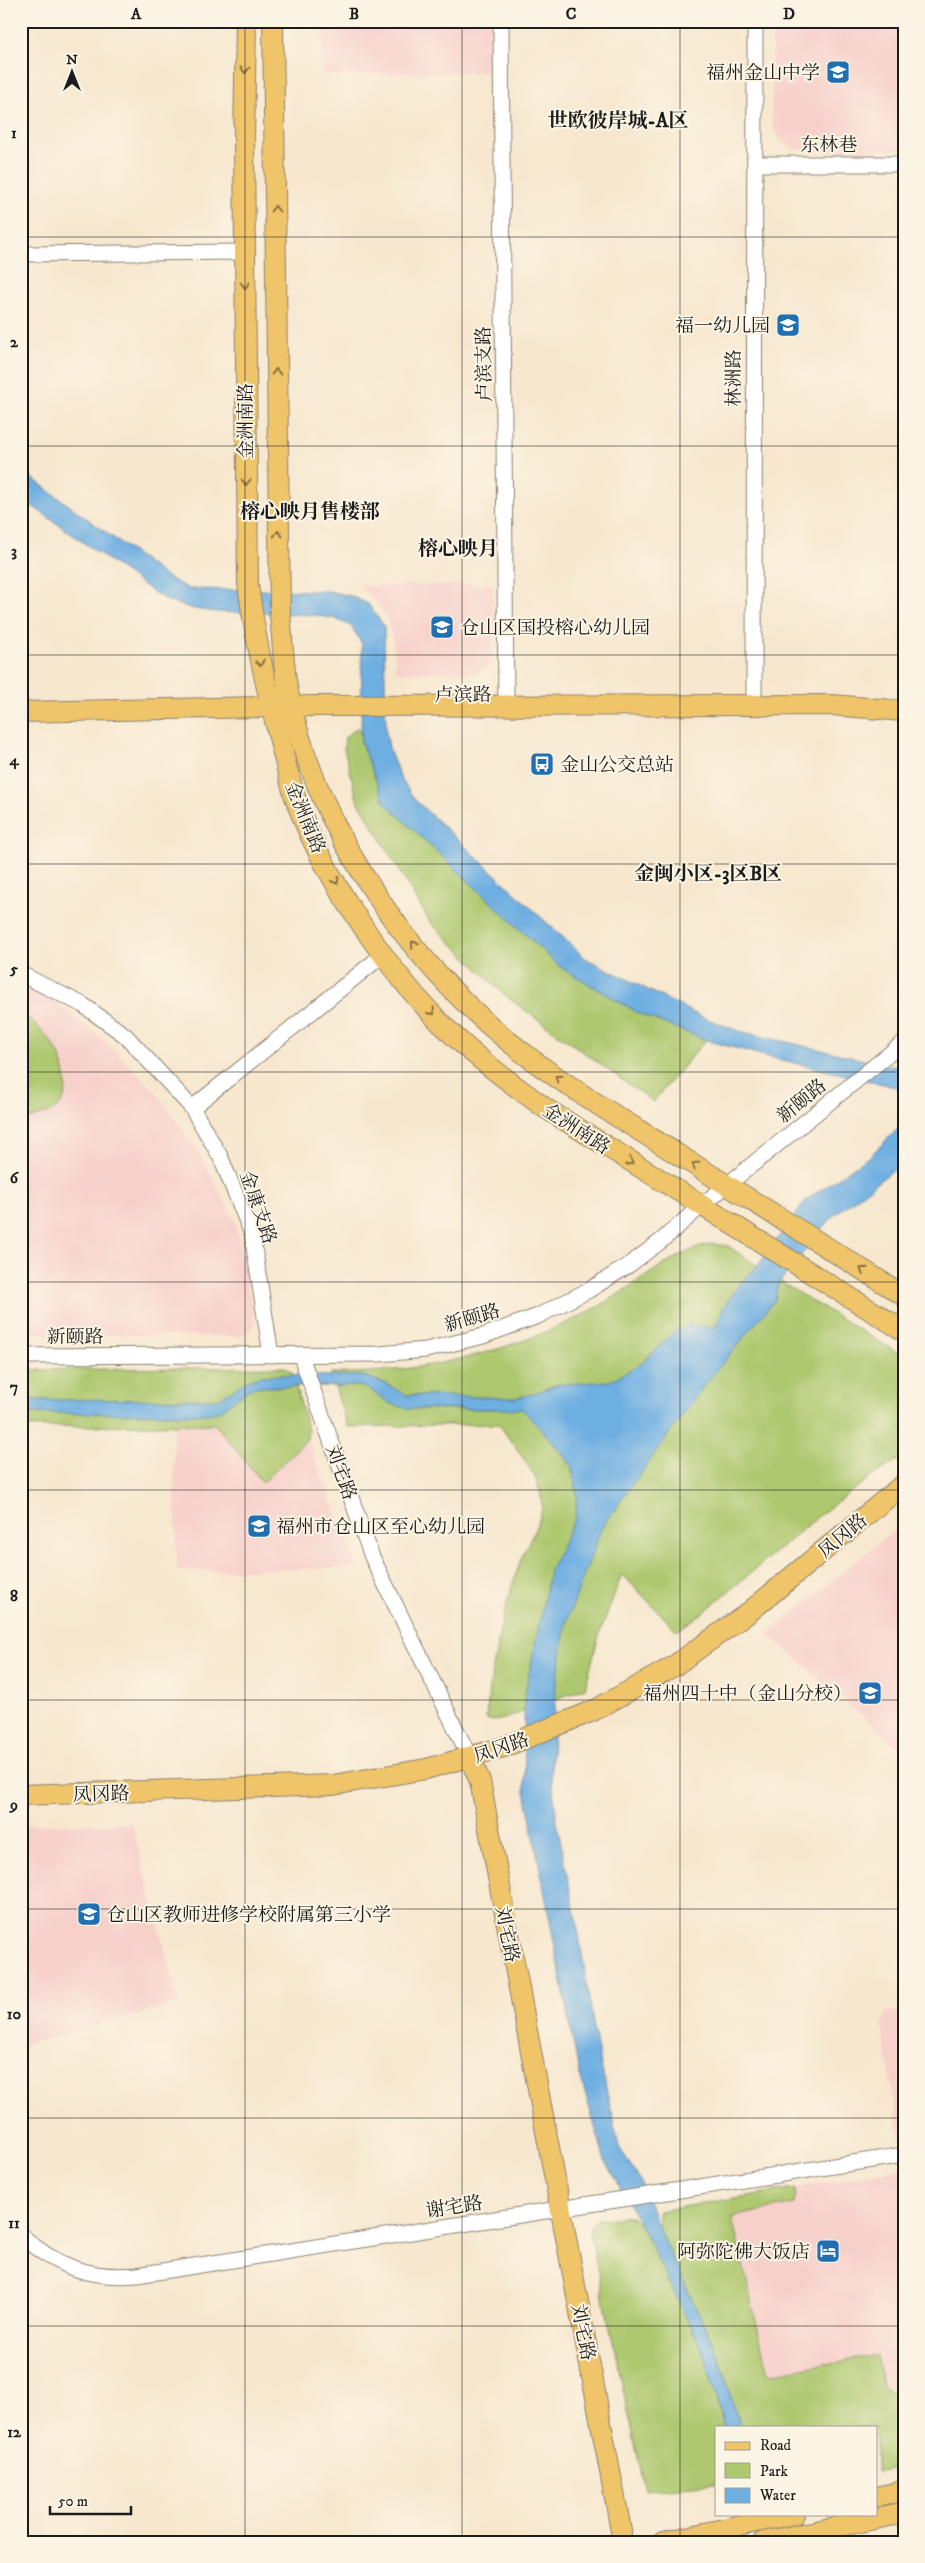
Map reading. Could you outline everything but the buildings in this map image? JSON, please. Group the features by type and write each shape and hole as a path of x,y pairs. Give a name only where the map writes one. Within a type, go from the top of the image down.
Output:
{"main road":[{"name":"金洲南路","path":"246,21 244,252 248,584 269,701 294,795 313,839 341,890 384,954 452,1035 490,1067 545,1108 904,1331"},
{"name":"金洲南路","path":"273,21 278,583 290,700 322,797 354,861 437,972 477,1014 522,1052 576,1090 904,1296"},
{"name":"卢滨路","path":"21,700 754,699 855,693 904,699"},
{"path":"754,699 904,712"},
{"path":"21,712 269,701"},
{"name":"凤冈路","path":"21,1795 333,1785 393,1776 470,1758 519,1741 558,1727 649,1682 724,1632 904,1484"},
{"name":"刘宅路","path":"470,1758 480,1781 621,2530 621,2542"},
{"path":"878,2497 904,2491"},
{"path":"763,2542 904,2513"},
{"path":"663,2542 785,2516"}],"street":[{"name":"卢滨支路","path":"502,21 506,700"},
{"name":"林洲路","path":"754,699 755,21"},
{"name":"东林巷","path":"755,164 904,164"},
{"path":"21,254 244,252"},
{"path":"192,1108 384,954"},
{"name":"金康支路","path":"21,974 83,1005 126,1036 192,1108 220,1156 252,1234 271,1355"},
{"name":"新颐路","path":"21,1356 301,1356 379,1354 418,1351 483,1336 511,1326 572,1299 629,1265 904,1042"},
{"name":"刘宅路","path":"301,1356 372,1557 470,1758"},
{"name":"谢宅路","path":"21,2235 45,2256 75,2270 102,2275 128,2275 560,2210 904,2155"}],"shaded area":[{"path":"322,21 490,21 491,64 488,72 322,75"},
{"name":"福州金山中学","path":"772,21 904,21 904,150 806,151 794,150 783,142 776,134 772,124"},
{"name":"仓山区国投榕心幼儿园","path":"493,584 494,622 492,655 488,667 476,673 395,672 396,661 391,632 383,610 359,586"},
{"path":"21,984 43,993 102,1038 156,1092 198,1151 236,1223 255,1324 251,1330 240,1336 21,1334"},
{"name":"福州市仓山区至心幼儿园","path":"173,1424 215,1424 263,1483 307,1439 358,1568 177,1571"},
{"name":"福州四十中（金山分校）","path":"904,1522 904,1752 768,1634"},
{"name":"仓山区教师进修学校附属第三小学","path":"132,1824 179,2003 21,2046 21,1825"},
{"path":"904,2009 904,2138 900,2139 882,2025 886,2012"},
{"path":"904,2167 904,2435 896,2396 882,2386 877,2355 768,2374 732,2217 794,2204 795,2188"}],"green space":[{"path":"358,727 387,801 506,909 707,1038 653,1102 508,998 430,922 357,799 344,748 345,737"},
{"path":"21,1012 53,1044 65,1074 66,1092 62,1103 54,1110 21,1121"},
{"path":"713,1244 728,1246 784,1284 904,1357 904,1456 868,1479 821,1514 704,1612 677,1631 622,1574 599,1635 585,1688 504,1719 493,1721 486,1719 494,1661 507,1602 521,1558 541,1512 542,1505 537,1483 526,1462 499,1424 347,1427 331,1373 365,1372 433,1365 467,1358 500,1348 532,1337 594,1309 685,1253"},
{"path":"284,1367 292,1372 308,1431 307,1439 263,1483 215,1424 21,1427 21,1370"},
{"path":"795,2188 794,2204 732,2217 768,2374 877,2355 882,2386 895,2396 901,2410 904,2468 878,2472 878,2426 740,2426 720,2359 658,2227 658,2211"},
{"path":"631,2216 640,2224 704,2353 724,2426 715,2426 715,2484 645,2490 590,2235 591,2227 596,2220"}],"water":[{"path":"21,470 168,578 189,589 328,591 351,596 368,604 384,626 386,733 390,752 400,777 415,800 585,958 702,1017 739,1031 904,1069 904,1089 709,1041 642,1015 560,967 385,803 361,743 362,644 351,626 336,619 315,615 216,612 194,609 170,602 153,592 21,498"},
{"path":"904,1123 904,1162 834,1215 778,1284 775,1300 702,1388 602,1527 566,1623 556,1686 551,1774 558,1829 578,1929 597,2047 619,2147 640,2180 658,2227 720,2359 740,2426 724,2426 704,2353 640,2224 605,2161 579,2072 525,1791 524,1699 550,1570 575,1518 577,1493 571,1465 552,1441 522,1409 407,1409 389,1403 369,1389 359,1386 255,1387 243,1393 227,1406 208,1414 21,1413 21,1400 218,1399 248,1380 260,1376 275,1375 364,1376 386,1384 406,1395 515,1398 555,1385 610,1381 642,1363 674,1332 689,1325 716,1327 723,1308 742,1281 756,1268 806,1200 870,1156"}],"place":[{"name":"福州金山中学","path":"838,72"},
{"name":"福一幼儿园","path":"788,325"},
{"name":"仓山区国投榕心幼儿园","path":"442,627"},
{"name":"金山公交总站","path":"542,764"},
{"name":"福州市仓山区至心幼儿园","path":"259,1526"},
{"name":"福州四十中（金山分校）","path":"870,1693"},
{"name":"仓山区教师进修学校附属第三小学","path":"89,1914"},
{"name":"阿弥陀佛大饭店","path":"828,2251"}],"district":[{"name":"世欧彼岸城-A区","path":"618,120"},
{"name":"榕心映月售楼部","path":"310,511"},
{"name":"榕心映月","path":"458,548"},
{"name":"金闽小区-3区B区","path":"708,873"}]}
